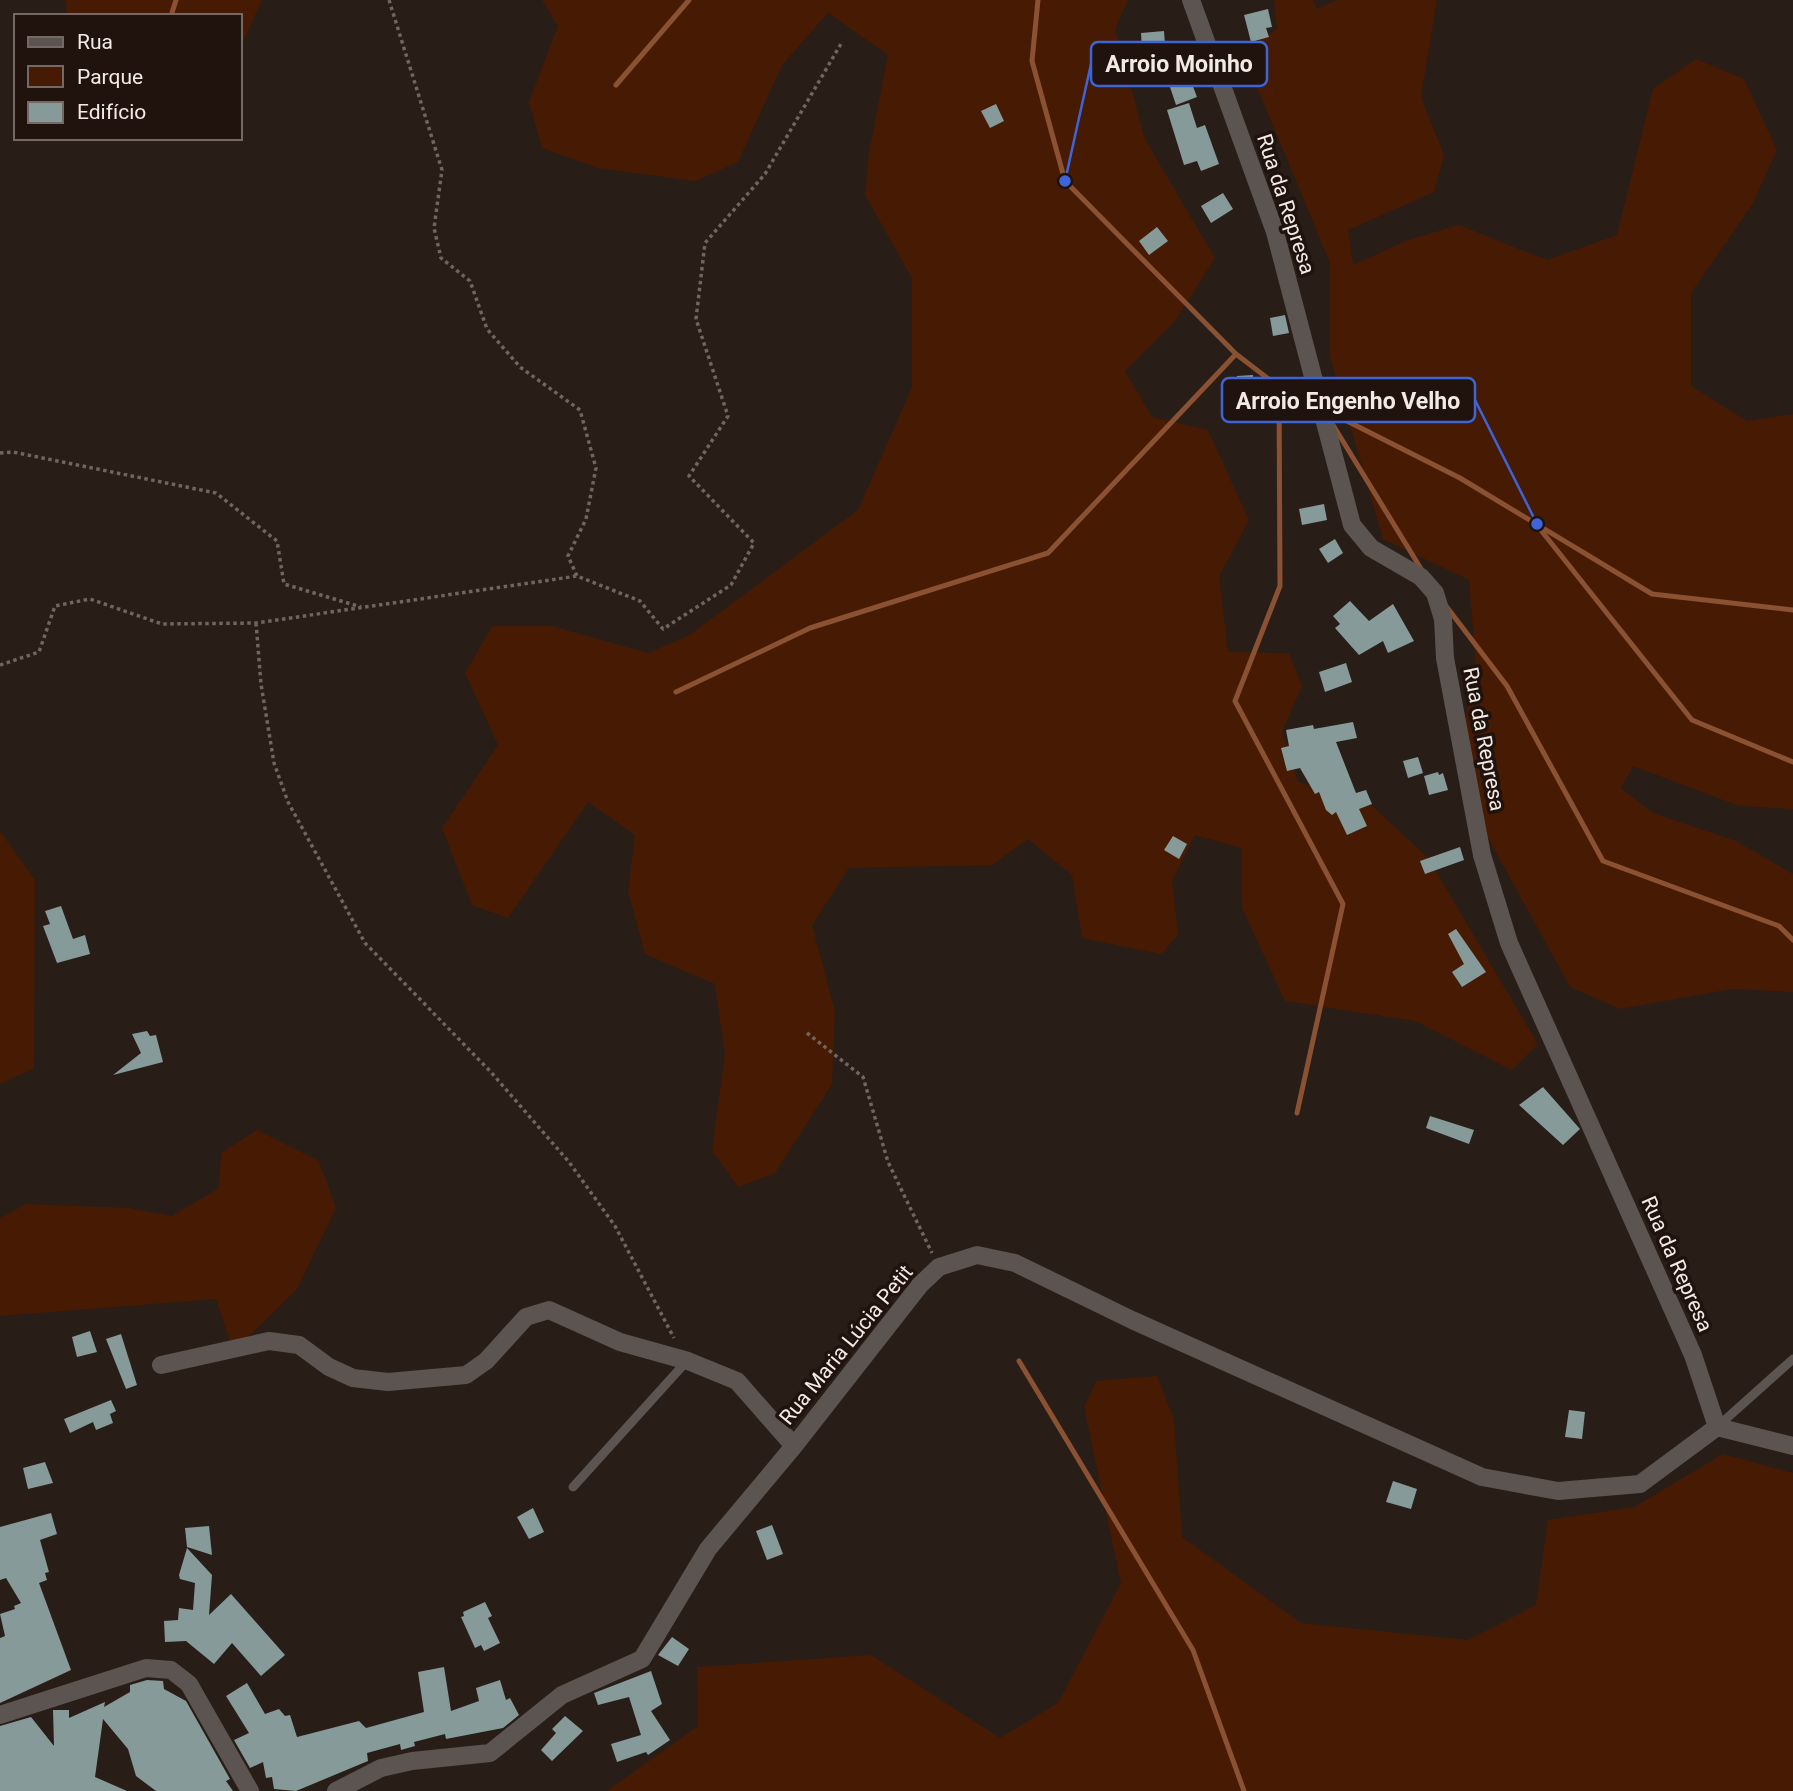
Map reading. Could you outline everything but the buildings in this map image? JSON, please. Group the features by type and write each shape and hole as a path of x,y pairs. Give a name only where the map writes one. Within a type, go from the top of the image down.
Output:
{"street":[{"name":"Rua da Represa","path":"1191,0 1275,232 1352,525 1371,548 1421,577 1435,593 1443,619 1446,658 1482,855 1509,943 1693,1355 1717,1427"},
{"name":"Rua Maria Lúcia Petit","path":"336,1791 381,1768 412,1760 490,1753 562,1695 642,1659 708,1549 794,1446 920,1285 939,1267 977,1255 1014,1263 1132,1320 1482,1477 1558,1491 1640,1484 1717,1427"},
{"path":"161,1365 269,1341 299,1345 329,1367 353,1378 388,1382 466,1375 486,1361 526,1317 549,1311 620,1342 688,1361 737,1381 794,1446"},
{"path":"1717,1427 1793,1447"},
{"path":"0,1715 146,1668 171,1670 189,1684 250,1791"}],"lane":[{"path":"1717,1427 1793,1359"},
{"path":"573,1487 688,1361"}],"path":[{"path":"389,0 442,170 434,228 441,258 470,281 487,329 520,366 580,410 596,468 586,519 568,556 578,576"},
{"path":"0,665 39,652 55,606 90,598 162,624 256,623 578,576 640,601 663,629 731,585 754,543 689,476 728,416 696,319 705,243 765,174 842,42"},
{"path":"0,453 13,452 216,494 277,541 284,584 363,608"},
{"path":"256,623 261,684 274,763 288,802 365,943 490,1071 569,1162 615,1226 659,1313 688,1361"},
{"path":"807,1033 863,1077 888,1163 939,1267"}],"green space":[{"path":"66,0 262,0 242,44 242,14 67,14"},
{"path":"542,0 1128,0 1115,29 1145,139 1215,258 1175,321 1125,371 1152,417 1208,430 1249,520 1219,576 1228,652 1289,653 1302,686 1282,732 1298,782 1368,802 1428,858 1538,1044 1512,1070 1415,1021 1285,1001 1242,908 1242,848 1195,835 1172,881 1178,934 1162,954 1082,938 1072,875 1028,839 992,865 849,868 812,925 835,1011 832,1084 775,1173 738,1187 712,1150 725,1054 715,984 645,954 628,891 635,835 588,802 508,918 472,905 442,828 498,745 465,673 492,626 552,626 648,653 688,636 858,510 912,387 912,278 865,195 869,152 888,55 828,13 782,65 738,162 695,181 598,168 542,148 529,102 558,26"},
{"path":"1274,0 1313,0 1317,9 1337,0 1437,0 1421,97 1444,155 1434,192 1348,230 1353,265 1408,240 1459,225 1547,260 1617,235 1653,89 1696,59 1744,79 1777,150 1752,205 1691,293 1691,386 1747,421 1793,414 1793,809 1739,806 1633,766 1621,788 1653,813 1736,841 1793,874 1793,992 1732,989 1620,1009 1570,987 1487,836 1461,740 1476,667 1469,580 1383,539 1330,356 1330,263 1257,87 1254,44 1277,29"},
{"path":"0,831 35,880 34,1068 0,1084"},
{"path":"257,1130 319,1161 336,1208 297,1289 246,1339 230,1342 216,1299 0,1316 0,1218 26,1204 129,1208 172,1216 219,1188 221,1153"},
{"path":"1157,1376 1174,1419 1182,1537 1301,1623 1468,1640 1536,1605 1548,1520 1634,1507 1723,1454 1793,1473 1793,1791 607,1791 698,1726 697,1667 871,1655 1000,1738 1058,1703 1121,1583 1084,1407 1096,1381"}],"waterway":[{"path":"172,14 176,0"},
{"path":"616,85 689,0"},
{"path":"1038,0 1032,61 1065,181 1236,354 1279,387 1315,405"},
{"path":"676,692 810,628 1048,553 1236,354"},
{"path":"1279,387 1280,586 1235,701 1343,904 1297,1113"},
{"path":"1327,411 1460,478 1652,594 1793,610"},
{"path":"1333,425 1423,572"},
{"path":"1540,529 1692,720 1793,762"},
{"path":"1446,606 1507,686 1603,861 1779,926 1793,940"},
{"path":"1019,1361 1193,1650 1244,1791"}],"place":[{"name":"Arroio Moinho","path":"1065,181"},
{"name":"Arroio Engenho Velho","path":"1537,524"}]}
